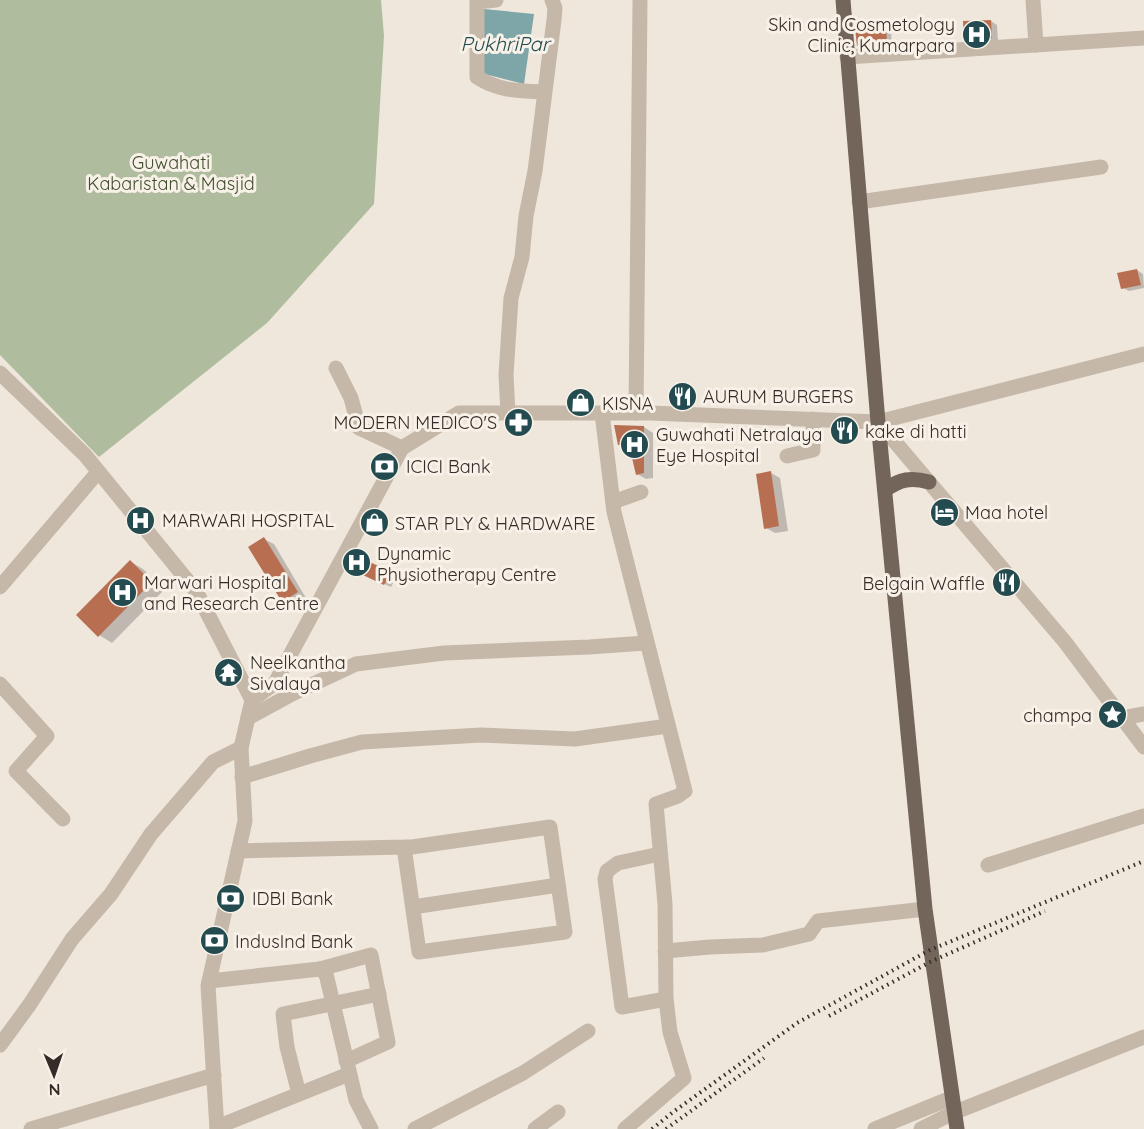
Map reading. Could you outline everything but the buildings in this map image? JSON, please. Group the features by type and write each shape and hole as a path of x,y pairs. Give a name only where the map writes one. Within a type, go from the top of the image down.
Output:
{"main road":[{"path":"843,0 878,422 925,909 957,1129"},
{"path":"885,490 896,482 910,478 929,482"}],"street":[{"path":"496,0 477,1 477,77 489,85 512,90 544,92"},
{"path":"508,413 506,375 511,298 522,256 526,216 535,171 555,14 552,0"},
{"path":"636,413 640,0"},
{"path":"1034,0 1036,45"},
{"path":"847,57 1144,38"},
{"path":"859,202 1101,167"},
{"path":"252,700 275,683 402,448 459,413 636,413 878,422 1144,354"},
{"path":"336,368 351,398 359,428 402,448"},
{"path":"0,373 85,455 196,591 252,700 241,748 245,820 209,981 217,1128 299,1094 348,1068 388,1042 371,955 320,969 209,981"},
{"path":"602,413 613,502 646,643 685,791 656,804 664,904 666,999 670,1032 684,1078 625,1129"},
{"path":"787,456 813,450 813,419"},
{"path":"878,422 1065,642 1144,747"},
{"path":"0,587 98,471"},
{"path":"613,502 640,492"},
{"path":"248,718 356,664 444,653 646,643"},
{"path":"0,684 47,736 16,771 63,819"},
{"path":"1122,718 1144,714"},
{"path":"242,777 362,742 481,735 575,739 668,726"},
{"path":"0,1045 72,939 111,894 151,834 213,762 241,748"},
{"path":"988,865 1144,816"},
{"path":"238,851 404,847 550,828 565,932 419,952 404,847"},
{"path":"660,854 618,863 607,871 605,879 622,1007 666,999"},
{"path":"413,907 558,885"},
{"path":"665,951 763,945 809,934 818,921 925,909"},
{"path":"320,969 326,974 356,1100 371,1129"},
{"path":"299,1094 287,1047 283,1014 379,994"},
{"path":"415,1129 523,1073 588,1031"},
{"path":"875,1129 952,1105 1144,1037"},
{"path":"31,1129 213,1076"},
{"path":"921,1129 952,1105"},
{"path":"536,1129 558,1112"}],"green space":[{"name":"Guwahati Kabaristan & Masjid","path":"0,0 381,0 384,36 374,204 267,323 99,457 0,355"}],"water":[{"name":"PukhriPar","path":"484,9 534,14 524,84 477,72"}],"railway":[{"path":"652,1129 797,1023 930,950 1144,861"},
{"path":"829,1016 932,961 1045,911"},
{"path":"666,1129 764,1058"}],"place":[{"name":"Skin and Cosmetology Clinic, Kumarpara","path":"976,34"},
{"name":"AURUM BURGERS","path":"682,396"},
{"name":"KISNA","path":"581,403"},
{"name":"MODERN MEDICO'S","path":"518,422"},
{"name":"kake di hatti","path":"844,431"},
{"name":"Guwahati Netralaya Eye Hospital","path":"635,444"},
{"name":"ICICI Bank","path":"385,466"},
{"name":"Maa hotel","path":"944,512"},
{"name":"MARWARI HOSPITAL","path":"141,520"},
{"name":"STAR PLY & HARDWARE","path":"374,523"},
{"name":"Dynamic Physiotherapy Centre","path":"356,563"},
{"name":"Belgain Waffle","path":"1006,583"},
{"name":"Marwari Hospital and Research Centre","path":"123,592"},
{"name":"Neelkantha Sivalaya","path":"229,672"},
{"name":"champa","path":"1113,715"},
{"name":"IDBI Bank","path":"231,898"},
{"name":"IndusInd Bank","path":"214,941"}]}
